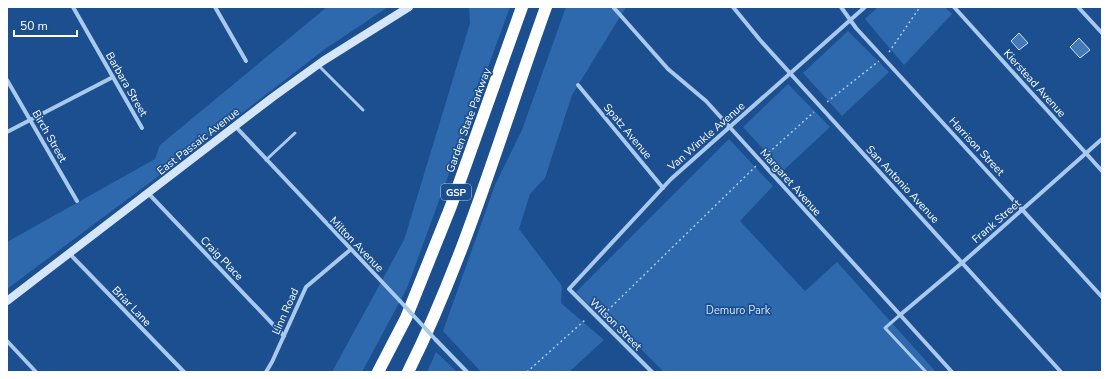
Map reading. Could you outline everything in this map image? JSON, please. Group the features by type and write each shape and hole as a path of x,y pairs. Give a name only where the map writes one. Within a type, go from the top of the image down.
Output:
{"highway":[{"name":"Garden State Parkway","path":"378,372 406,318 451,206 522,7"},
{"name":"GSP","path":"408,372 425,337 450,278 546,7"}],"main road":[{"name":"East Passaic Avenue","path":"7,301 234,126 318,65 409,7"}],"street":[{"name":"Barbara Street","path":"73,7 142,128"},
{"path":"215,7 246,61"},
{"name":"San Antonio Avenue","path":"734,7 790,74 963,262 1061,372"},
{"name":"Harrison Street","path":"840,7 850,20 1102,297"},
{"name":"Van Winkle Avenue","path":"569,289 663,188 865,7"},
{"name":"Kierstead Avenue","path":"954,7 1102,171"},
{"path":"1078,7 1102,33"},
{"name":"Margaret Avenue","path":"614,8 668,69 706,101 952,372"},
{"path":"7,132 113,78"},
{"name":"Birch Street","path":"7,80 77,201"},
{"name":"Spatz Avenue","path":"578,85 663,188"},
{"name":"Milton Avenue","path":"234,126 467,372"},
{"name":"Frank Street","path":"900,314 963,262 1102,139"},
{"name":"Craig Place","path":"148,193 284,336"},
{"name":"Linn Road","path":"266,372 306,287 350,250"},
{"name":"Briar Lane","path":"68,253 184,372"},
{"name":"Wilson Street","path":"569,289 652,372"},
{"path":"7,341 36,372"}],"lane":[{"path":"318,65 363,110"},
{"path":"266,160 296,133"},
{"path":"900,314 886,328 926,372"}],"path":[{"path":"889,52 920,7"},
{"path":"827,102 879,62"},
{"path":"765,156 814,112"},
{"path":"599,319 756,166"},
{"path":"527,372 585,320"}],"green space":[{"path":"327,7 388,7 325,49 215,134 7,289 7,242 155,159 160,145"},
{"path":"469,7 510,7 407,288 362,372 332,372 404,240 470,23"},
{"path":"566,7 626,7 572,95 545,178 530,194 519,229 562,286 561,303 604,340 569,372 481,372 443,331 495,185 522,130"},
{"path":"878,7 945,7 952,14 904,65 865,19"},
{"path":"848,31 889,72 842,116 803,73"},
{"path":"788,84 830,127 783,171 743,127"},
{"name":"Demuro Park","path":"729,139 773,186 740,221 805,291 837,262 936,372 664,372 627,335 623,338 576,292"},
{"path":"436,352 457,372 427,372"}],"building":[{"path":"1019,33 1028,43 1019,50 1011,41"},
{"path":"1079,38 1090,50 1080,58 1070,47"}]}
